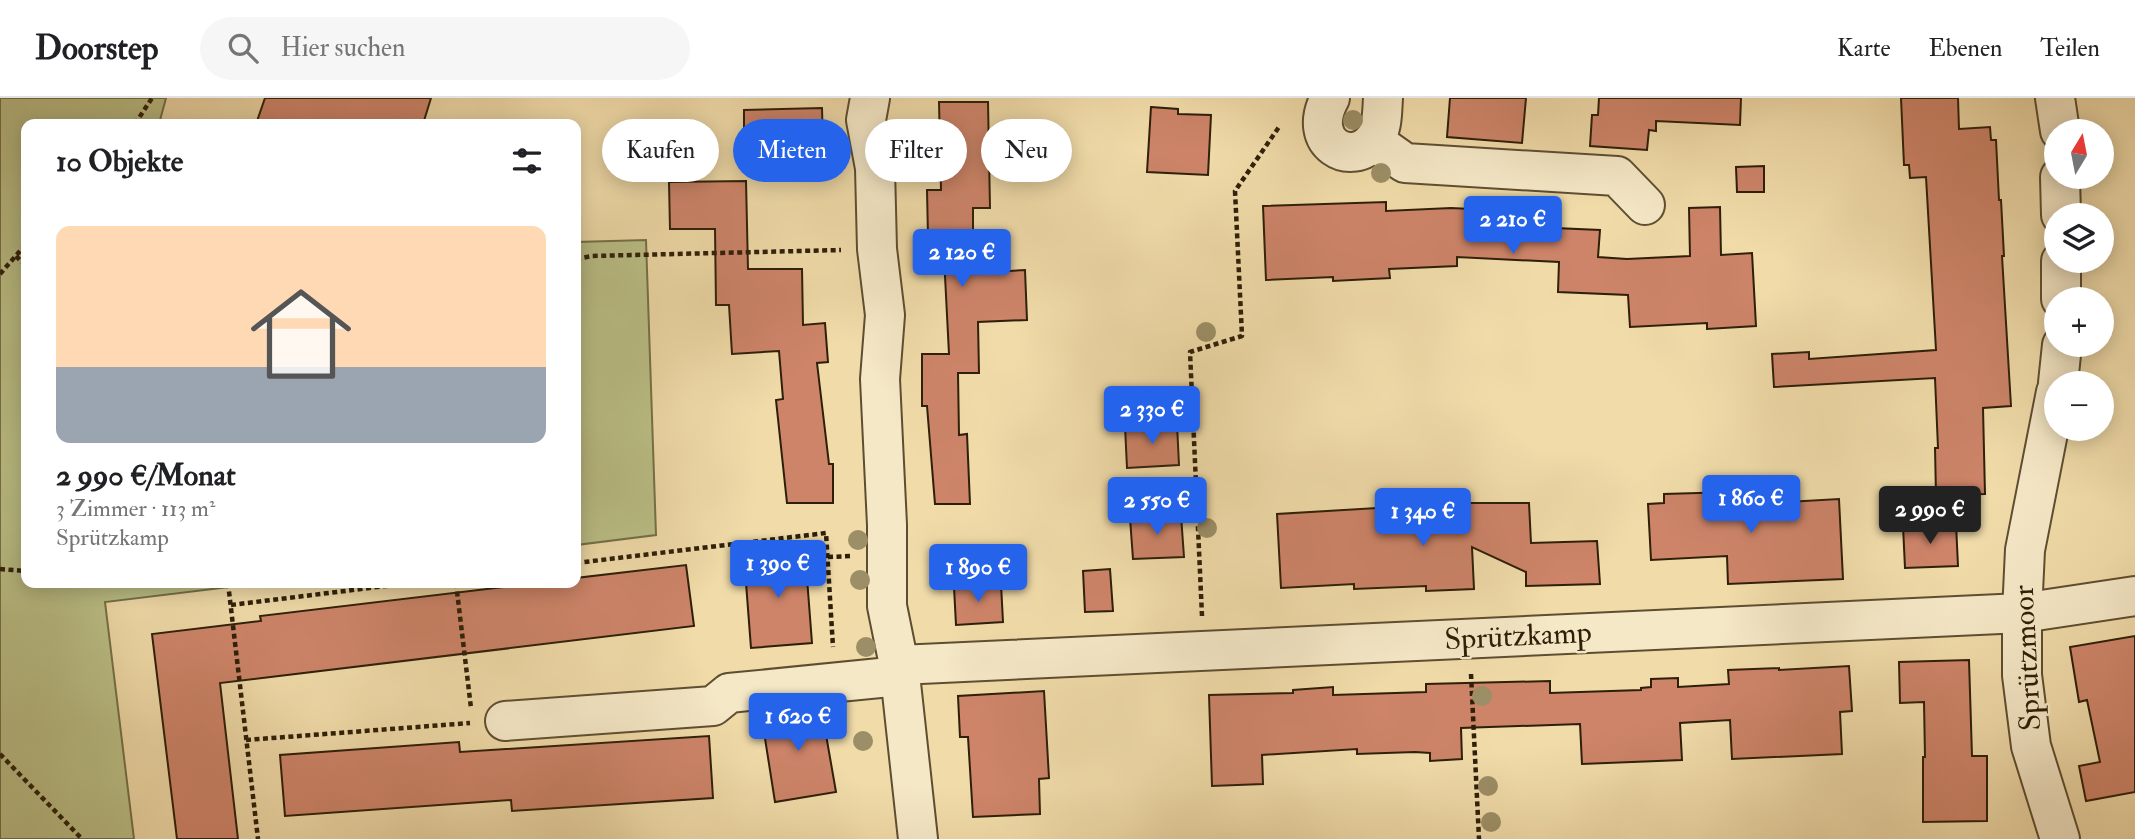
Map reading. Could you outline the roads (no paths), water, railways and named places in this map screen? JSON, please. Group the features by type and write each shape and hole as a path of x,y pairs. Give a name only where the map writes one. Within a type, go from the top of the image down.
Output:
{"street":[{"path":"870,98 866,120 875,168 877,249 885,315 880,379 887,526 887,606 899,671 918,839"},
{"path":"1330,98 1321,121 1324,135 1333,147 1347,152 1361,150 1374,141 1380,125 1383,98"},
{"path":"2055,98 2060,119"},
{"path":"1374,141 1405,163 1617,176 1645,205"},
{"name":"Sprützmoor","path":"2046,441 2025,550 2021,613 2022,675 2031,746 2060,839"},
{"name":"Sprützkamp","path":"505,720 713,706 729,693 836,683 899,671 1204,650 2021,613 2135,596"}]}
